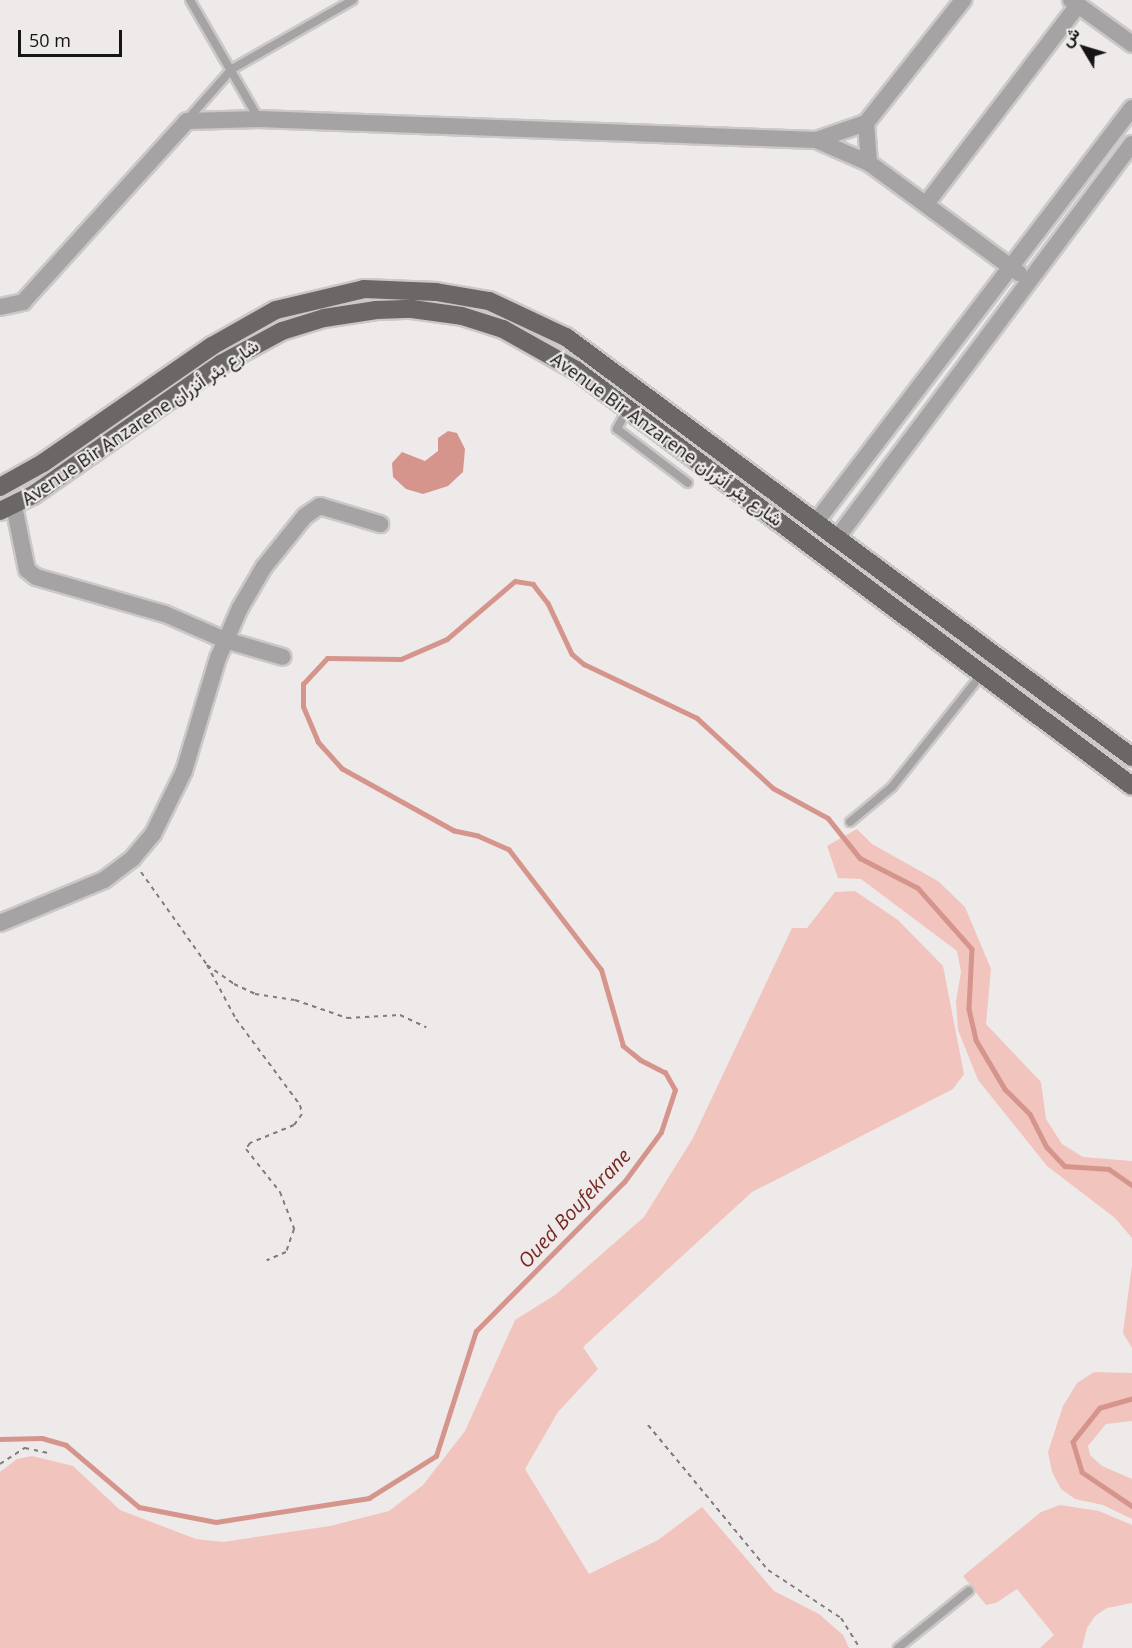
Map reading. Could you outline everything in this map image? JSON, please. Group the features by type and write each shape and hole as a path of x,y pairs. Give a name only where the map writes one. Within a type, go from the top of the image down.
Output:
{"main road":[{"name":"Avenue Bir Anzarene شارع بئر أنزران","path":"0,487 43,463 212,346 276,310 337,293 400,289 489,302 542,324 816,522 1132,757"},
{"name":"Avenue Bir Anzarene شارع بئر أنزران","path":"7,508 254,345 282,332 354,312 412,309 445,312 503,329 550,352 824,554 1132,786"},
{"path":"803,539 816,522"},
{"path":"824,554 837,538"}],"street":[{"path":"0,307 12,308 23,303 187,121 260,119 816,140 866,123 963,0"},
{"path":"926,204 1075,2 1132,44"},
{"path":"816,522 1132,108"},
{"path":"866,123 869,163"},
{"path":"816,140 869,163 1029,281"},
{"path":"837,538 1132,144"},
{"path":"0,923 79,893 117,873 132,859 165,814 184,771 225,640 264,567 313,509 328,507 380,524"},
{"path":"7,508 30,573 43,581 187,621 225,640 283,657"}],"lane":[{"path":"190,0 260,119"},
{"path":"187,121 232,69 353,0"},
{"path":"628,408 617,429 688,483"},
{"path":"850,822 892,787 982,674"},
{"path":"898,1648 969,1591"}],"path":[{"path":"132,859 207,965 236,1019 300,1105 302,1114 294,1125 250,1143 246,1149 280,1192 294,1229 286,1252 267,1260"},
{"path":"207,965 255,994 295,1000 347,1018 406,1016 426,1027"},
{"path":"648,1425 768,1570 841,1618 860,1648"},
{"path":"0,1464 26,1448 49,1453"}],"shaded area":[{"path":"448,431 457,433 465,449 463,472 448,486 423,494 406,489 393,477 392,463 402,452 425,461 438,451 438,438"},
{"path":"857,829 872,844 938,881 965,907 991,969 986,1024 1041,1082 1046,1119 1062,1144 1083,1157 1132,1161 1132,1238 1115,1218 1047,1166 978,1080 958,1030 956,1001 961,972 957,951 861,879 838,878 827,846"},
{"path":"855,891 898,920 943,966 964,1074 953,1089 752,1192 583,1347 598,1369 558,1412 525,1469 589,1574 658,1540 702,1507 774,1591 819,1614 843,1635 849,1648 0,1648 0,1472 17,1459 32,1456 73,1466 120,1510 196,1539 223,1542 330,1526 389,1511 423,1485 465,1431 515,1320 555,1295 644,1217 693,1138 792,928 807,928 835,892"},
{"path":"1132,1265 1132,1348 1123,1333"},
{"path":"1094,1372 1132,1373 1132,1421 1106,1424 1088,1446 1090,1455 1102,1466 1132,1479 1132,1519 1103,1505 1075,1499 1061,1489 1052,1472 1048,1452 1063,1406 1077,1383"},
{"path":"1060,1505 1099,1511 1132,1525 1132,1603 1107,1608 1095,1616 1087,1628 1082,1648 1040,1648 1054,1635 1017,1589 996,1603 986,1605 963,1576 1041,1512"}],"waterway":[{"name":"Oued Boufekrane","path":"0,1439 42,1438 66,1445 139,1507 216,1522 369,1498 436,1456 476,1331 624,1182 661,1132 675,1090 665,1073 640,1060 623,1046 601,970 509,850 478,836 454,831 342,769 318,742 303,707 303,684 327,658 401,659 447,639 515,581 533,584 548,603 572,654 584,664 697,718 773,788 828,818 860,858 918,888 972,949 969,1009 976,1040 1005,1089 1030,1114 1047,1147 1065,1166 1109,1169 1132,1185"},
{"name":"Oued Boufekrane","path":"1132,1399 1100,1408 1073,1442 1082,1472 1132,1506"}]}
